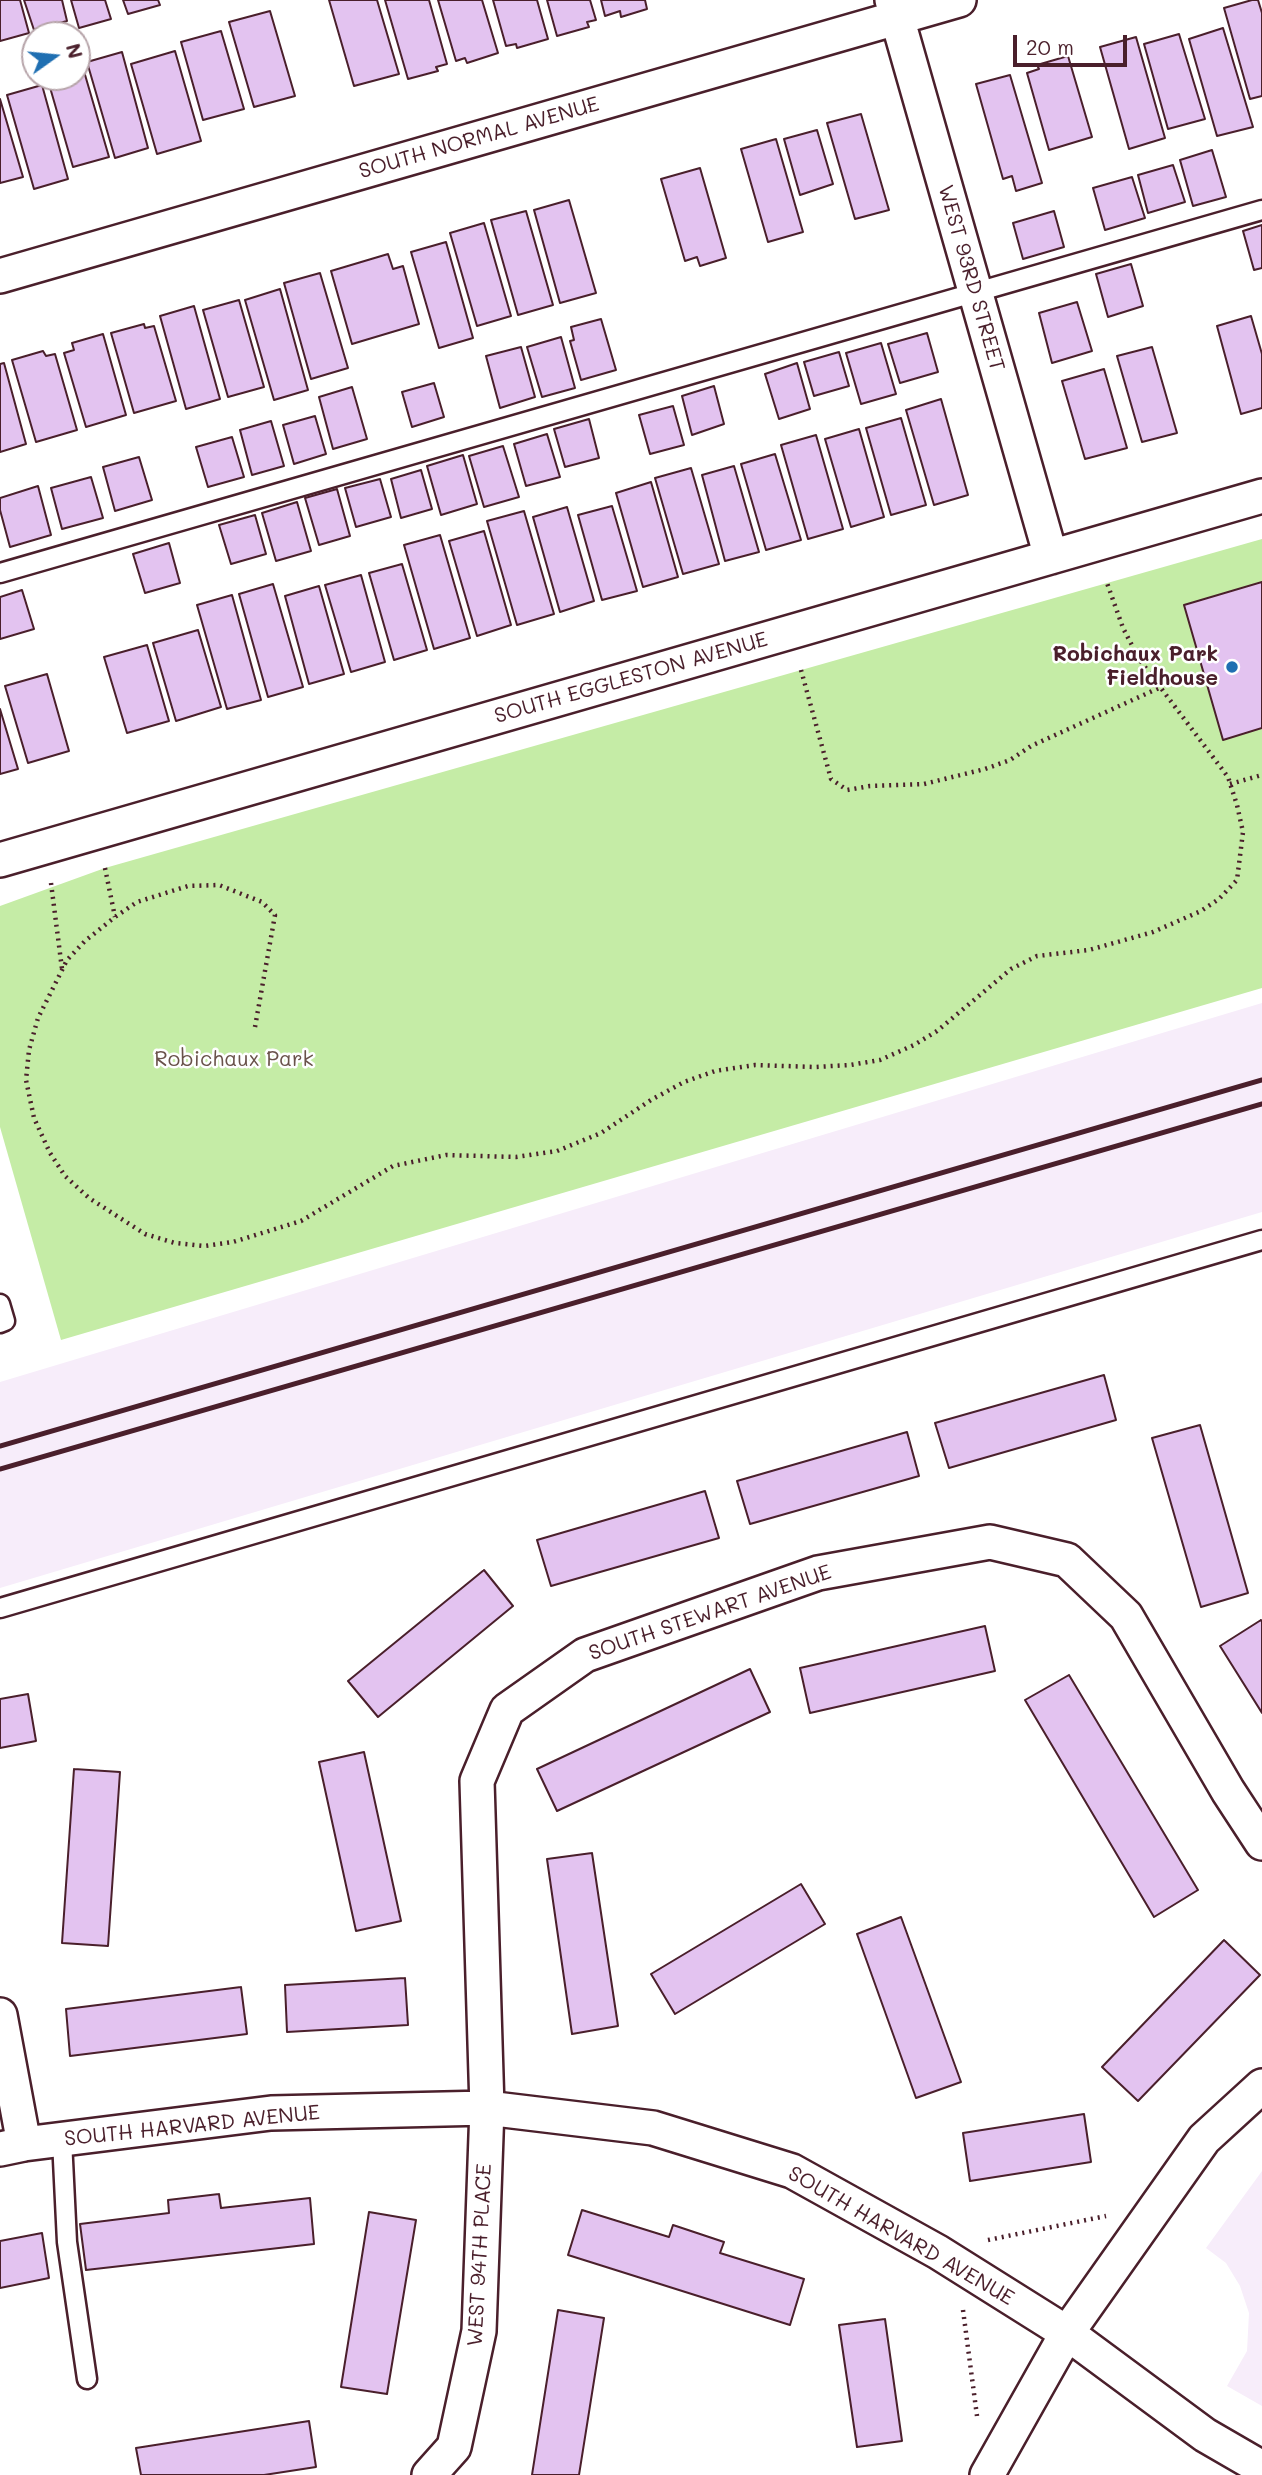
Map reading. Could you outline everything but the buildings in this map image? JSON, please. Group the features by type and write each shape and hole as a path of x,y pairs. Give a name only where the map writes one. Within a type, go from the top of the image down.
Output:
{"street":[{"name":"SOUTH NORMAL AVENUE","path":"0,276 894,9 959,0"},
{"name":"WEST 93RD STREET","path":"894,9 1051,557"},
{"name":"SOUTH EGGLESTON AVENUE","path":"0,860 1262,496"},
{"name":"SOUTH STEWART AVENUE","path":"487,2108 477,1781 507,1710 585,1655 818,1573 990,1542 1067,1560 1126,1616 1228,1791 1262,1843"},
{"path":"0,2015 12,2147"},
{"path":"987,2475 1067,2333 1204,2139 1262,2086"},
{"name":"SOUTH HARVARD AVENUE","path":"12,2147 271,2113 487,2108 653,2128 792,2171 938,2252 1067,2333 1205,2435 1262,2468"},
{"name":"WEST 94TH PLACE","path":"429,2475 454,2447 479,2331 487,2108"}],"lane":[{"path":"0,573 1262,210"},
{"path":"0,1608 1262,1240"},
{"path":"0,1304 5,1321 0,1323"},
{"path":"61,2140 67,2242 87,2379"}],"path":[{"path":"255,1027 275,915 262,902 219,885 188,886 137,902 115,918 68,960 38,1018 29,1050 26,1080 34,1118 50,1153 65,1176 89,1198 145,1234 175,1243 194,1245 233,1242 301,1221 393,1166 446,1155 516,1157 557,1151 601,1133 651,1100 715,1071 755,1065 815,1067 880,1060 914,1045 945,1025 1011,969 1037,956 1089,950 1153,932 1201,911 1219,899 1237,880 1243,832 1228,777 1139,659 1123,628 1107,583"},
{"path":"801,670 831,779 847,790 870,786 924,784 985,769 1010,760 1039,742 1160,688"},
{"path":"1230,784 1262,775"},
{"path":"105,868 115,918"},
{"path":"51,883 62,970"},
{"path":"981,2242 1117,2213"},
{"path":"962,2306 978,2421"}],"shaded area":[{"path":"1262,1003 1262,1212 0,1588 0,1382"},
{"path":"1262,2171 1262,2406 1227,2386 1247,2351 1249,2313 1240,2286 1226,2263 1206,2248"}],"green space":[{"name":"Robichaux Park","path":"1262,539 1262,988 61,1340 0,1127 0,906 105,868"}],"railway":[{"path":"0,1446 1262,1080"},
{"path":"0,1469 1262,1104"}],"place":[{"name":"Robichaux Park Fieldhouse","path":"1232,667"}]}
